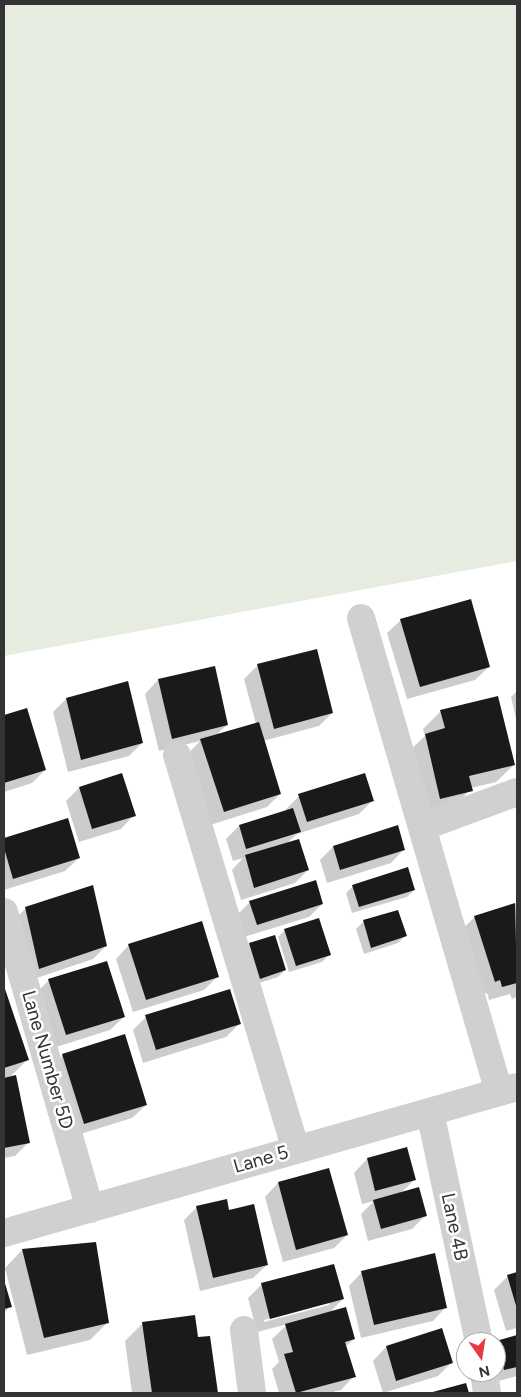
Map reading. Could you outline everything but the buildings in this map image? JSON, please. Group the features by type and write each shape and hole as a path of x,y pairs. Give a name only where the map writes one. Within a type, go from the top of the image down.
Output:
{"street":[{"path":"361,618 422,826 508,1089"},
{"path":"177,755 296,1150"},
{"path":"422,826 517,792"},
{"name":"Lane Number 5D","path":"4,912 90,1208"},
{"name":"Lane 5","path":"4,1233 508,1089"},
{"name":"Lane 4B","path":"430,1112 477,1332"},
{"path":"244,1330 252,1393"}],"shaded area":[{"path":"4,4 517,4 517,561 4,656"}]}
